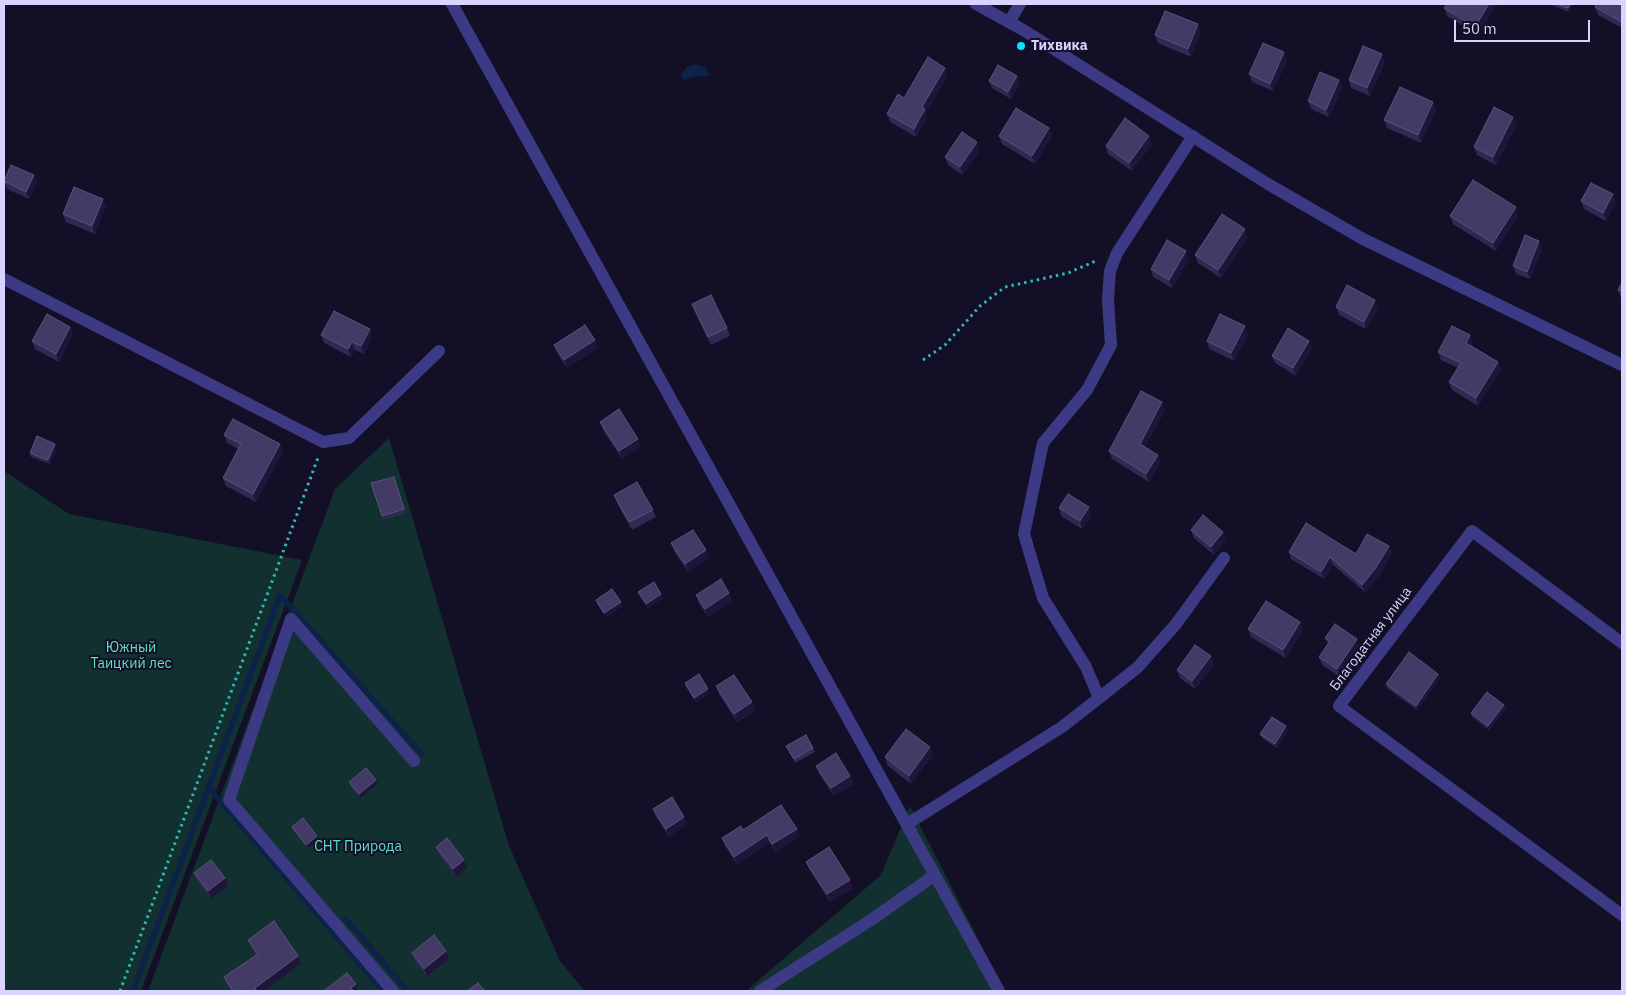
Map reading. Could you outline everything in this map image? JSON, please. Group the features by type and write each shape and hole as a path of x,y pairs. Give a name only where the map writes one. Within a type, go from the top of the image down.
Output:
{"street":[{"path":"452,4 1000,991"},
{"path":"976,4 1009,22 1363,239 1622,365"},
{"path":"1009,22 1020,4"},
{"path":"1099,698 1086,667 1043,598 1024,534 1043,443 1087,390 1112,345 1108,300 1110,271 1117,253 1193,136"},
{"path":"4,279 323,442 349,438 439,351"},
{"name":"Благодатная улица","path":"1622,643 1472,531 1339,706 1622,916"},
{"path":"907,824 1062,727 1138,667 1176,624 1224,558"},
{"path":"393,991 229,800 291,619 414,761"},
{"path":"760,991 871,920 935,875"}],"path":[{"path":"923,360 945,346 980,306 1006,287 1068,273 1117,253"},
{"path":"120,991 323,442"}],"green space":[{"name":"СНТ Природа","path":"389,438 509,846 560,961 585,991 148,991 335,489"},
{"name":"Южный Таицкий лес","path":"4,471 69,514 302,560 141,991 4,991"},
{"path":"910,806 1005,991 746,991 881,875"}],"water":[{"path":"695,64 707,68 709,76 692,77 683,81 681,74 687,67"}],"building":[{"path":"1447,4 1489,4 1475,27 1444,8"},
{"path":"1557,4 1570,4 1568,8"},
{"path":"1597,4 1622,4 1622,22 1595,7"},
{"path":"1165,11 1198,24 1188,49 1155,35"},
{"path":"1263,43 1284,52 1270,84 1249,74"},
{"path":"1363,46 1382,54 1367,88 1349,80"},
{"path":"928,57 945,68 922,107 925,109 914,129 887,114 898,94 904,98"},
{"path":"998,65 1017,76 1008,92 989,81"},
{"path":"1320,72 1339,80 1326,110 1308,101"},
{"path":"1400,87 1433,102 1418,135 1384,120"},
{"path":"1494,107 1513,117 1493,157 1474,147"},
{"path":"1016,108 1049,128 1032,156 999,136"},
{"path":"1125,118 1149,136 1129,163 1106,146"},
{"path":"962,132 977,142 960,167 945,157"},
{"path":"11,165 34,175 26,192 4,181"},
{"path":"1473,180 1516,207 1493,243 1450,216"},
{"path":"1591,183 1613,194 1603,213 1581,201"},
{"path":"74,187 103,199 92,226 63,214"},
{"path":"1222,214 1245,229 1218,270 1195,255"},
{"path":"1525,235 1539,241 1527,272 1513,266"},
{"path":"1167,240 1186,251 1169,280 1151,269"},
{"path":"1622,282 1622,292 1618,290"},
{"path":"1347,285 1375,300 1364,322 1336,307"},
{"path":"711,295 727,328 708,337 692,304"},
{"path":"334,311 370,329 361,346 352,342 348,349 321,335"},
{"path":"47,314 70,327 56,354 32,341"},
{"path":"1220,314 1245,326 1231,353 1207,341"},
{"path":"585,325 595,340 564,360 554,345"},
{"path":"1452,326 1470,335 1466,343 1498,362 1476,398 1449,382 1461,363 1438,352"},
{"path":"1288,328 1309,341 1293,368 1272,356"},
{"path":"1141,391 1162,402 1140,444 1158,455 1146,474 1109,451"},
{"path":"619,409 638,439 619,451 600,422"},
{"path":"233,419 280,444 253,494 223,478 241,444 224,435"},
{"path":"37,436 55,444 48,460 30,453"},
{"path":"394,477 404,509 382,516 371,483"},
{"path":"637,482 653,510 629,522 614,495"},
{"path":"1068,494 1089,507 1080,521 1059,508"},
{"path":"1203,515 1223,532 1211,547 1191,530"},
{"path":"1306,523 1356,554 1367,534 1389,546 1375,569 1362,585 1330,557 1321,572 1289,552"},
{"path":"693,530 706,550 685,564 671,543"},
{"path":"721,579 729,593 705,609 696,595"},
{"path":"654,582 661,594 646,604 638,592"},
{"path":"612,589 621,602 604,613 596,600"},
{"path":"1266,601 1300,622 1283,650 1248,629"},
{"path":"1335,624 1357,639 1337,669 1319,657 1330,641 1325,638"},
{"path":"1195,645 1211,656 1192,681 1177,670"},
{"path":"1409,652 1438,674 1416,706 1386,684"},
{"path":"699,674 708,689 694,698 685,683"},
{"path":"734,675 752,702 734,714 716,686"},
{"path":"1487,692 1504,705 1488,726 1471,713"},
{"path":"1272,717 1286,726 1275,744 1260,734"},
{"path":"906,729 930,747 909,776 885,757"},
{"path":"806,735 813,748 794,759 786,746"},
{"path":"836,753 850,776 831,788 816,766"},
{"path":"366,768 376,780 359,794 349,782"},
{"path":"672,797 684,817 666,829 653,809"},
{"path":"781,805 797,829 772,844 767,835 734,857 722,838 741,826 743,830"},
{"path":"303,818 317,836 306,845 292,827"},
{"path":"447,838 464,860 453,869 436,847"},
{"path":"829,847 850,880 827,894 806,862"},
{"path":"211,860 225,878 208,891 194,873"},
{"path":"274,921 298,956 255,988 256,990 233,991 224,977 258,954 248,940"},
{"path":"434,935 446,951 424,969 412,953"},
{"path":"347,973 356,984 351,988 354,991 325,990"},
{"path":"478,983 485,991 467,991"}],"waterway":[{"path":"133,991 280,595 422,754"},
{"path":"209,788 383,991"},
{"path":"346,919 408,991"}],"place":[{"name":"Тихвика","path":"1021,46"}]}
